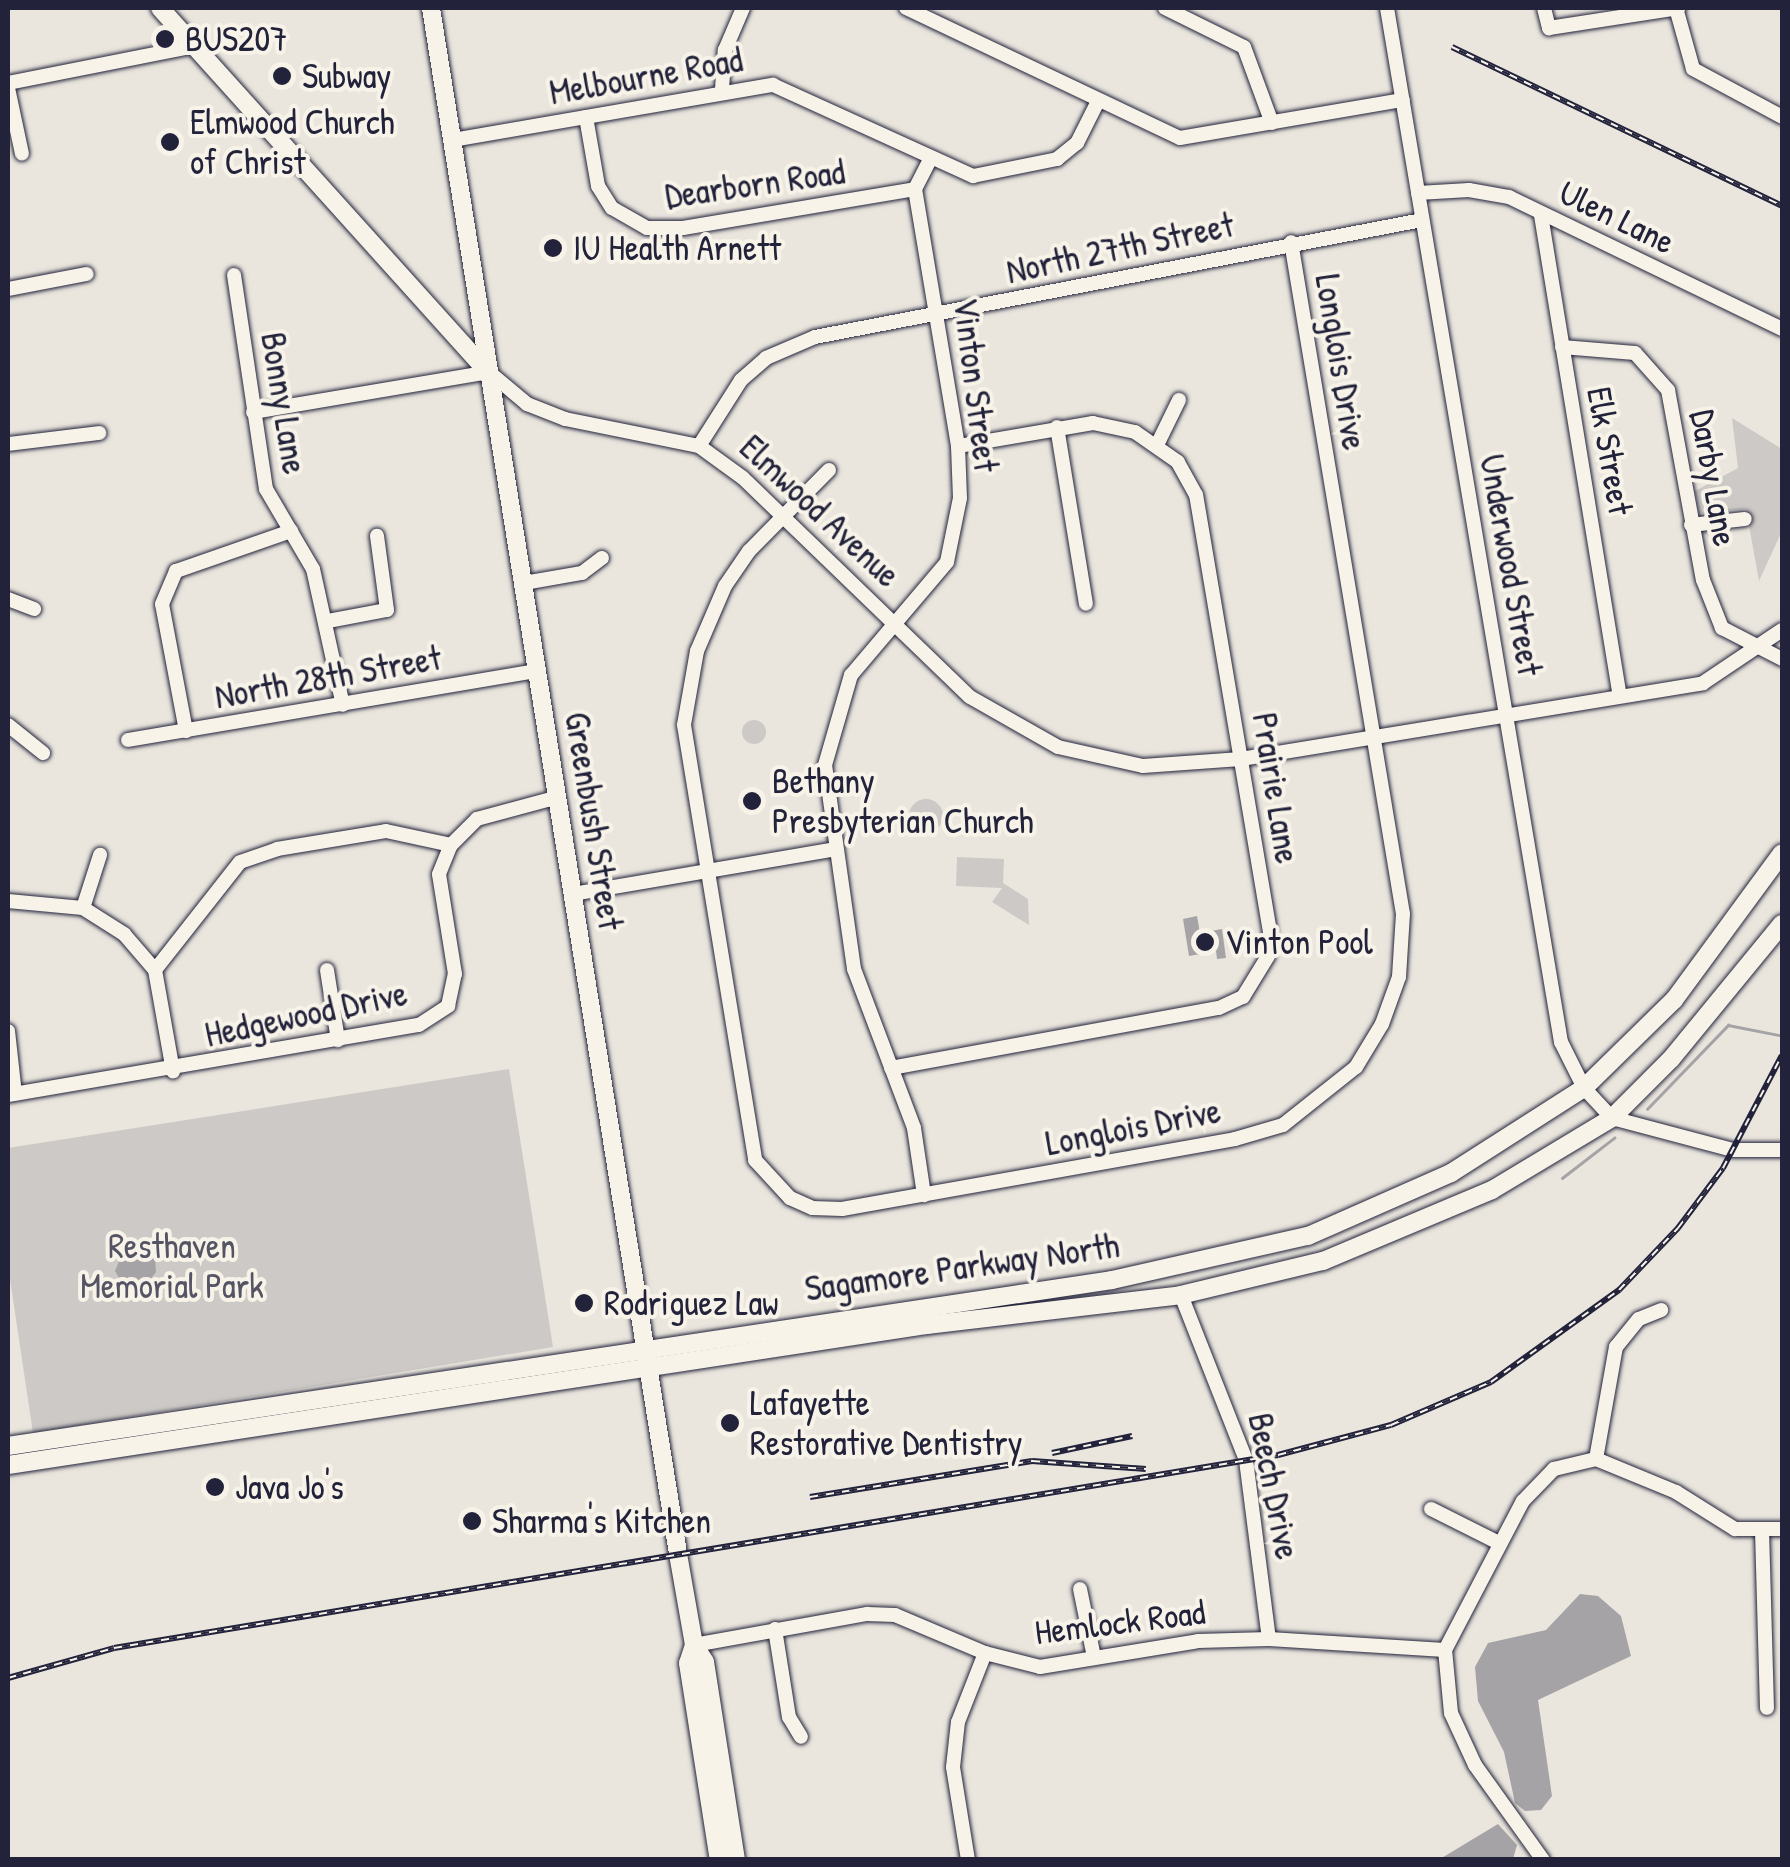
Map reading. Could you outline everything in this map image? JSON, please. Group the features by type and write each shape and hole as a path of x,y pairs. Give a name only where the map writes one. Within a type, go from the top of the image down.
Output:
{"main road":[{"name":"Elmwood Avenue","path":"160,8 488,372"},
{"name":"Greenbush Street","path":"432,8 644,1346 694,1645 705,1662 736,1860"},
{"name":"Sagamore Parkway North","path":"8,1446 644,1346 1112,1280 1292,1240 1451,1174 1584,1088 1674,1000 1782,853"},
{"name":"Sagamore Parkway North","path":"8,1465 648,1367 1181,1295 1392,1237 1492,1190 1612,1118 1671,1059 1782,924"},
{"name":"Greenbush Street","path":"694,1645 688,1663 719,1860"}],"street":[{"path":"722,89 725,50 743,8"},
{"path":"906,8 1097,103 1180,138 1403,100"},
{"path":"1165,8 1244,46 1272,122"},
{"name":"Underwood Street","path":"1387,8 1561,1042 1584,1088 1612,1118"},
{"path":"1544,8 1548,28 1677,8 1693,70 1780,114"},
{"path":"22,154 8,86 195,46"},
{"name":"Melbourne Road","path":"454,140 722,89 774,85 974,176 1058,159 1078,144 1097,103"},
{"name":"Dearborn Road","path":"586,117 598,186 612,208 647,228 683,228 915,189"},
{"path":"915,189 930,159"},
{"name":"Vinton Street","path":"915,189 958,446 960,498 947,562 851,675 834,722 825,764 858,985 914,1128 924,1196"},
{"name":"Ulen Lane","path":"1418,192 1496,194 1782,329"},
{"name":"Elk Street","path":"1541,215 1620,696"},
{"name":"North 27th Street","path":"700,446 741,380 766,358 816,337 1160,274 1291,242 1422,220"},
{"name":"Longlois Drive","path":"829,470 783,516 725,586 689,684 686,765 748,1137 763,1172 790,1198 812,1208 924,1196 1235,1140 1283,1124 1356,1067 1399,977 1403,914 1291,242"},
{"path":"8,289 87,274"},
{"name":"Bonny Lane","path":"234,276 266,489 313,568 328,620 342,705"},
{"name":"Darby Lane","path":"1562,347 1635,353 1668,390 1690,525 1722,628 1782,660"},
{"path":"253,412 488,372"},
{"name":"Elmwood Avenue","path":"488,372 528,404 565,419 700,446 783,516 970,697 1058,748 1143,766 1241,759 1506,716"},
{"path":"958,446 1058,427 1118,426 1158,443 1179,400"},
{"path":"1058,427 1086,604"},
{"path":"8,444 99,433"},
{"name":"Prairie Lane","path":"891,1068 1162,1020 1243,997 1268,956 1270,932 1196,494 1178,462 1158,443"},
{"path":"1690,525 1746,519"},
{"path":"186,731 162,604 176,572 291,531"},
{"path":"328,620 386,610 378,536"},
{"path":"524,584 582,574 602,558"},
{"path":"8,599 34,609"},
{"path":"1506,716 1703,683 1761,648 1782,630"},
{"name":"North 28th Street","path":"128,740 538,671"},
{"path":"8,725 43,753"},
{"path":"155,970 240,862 277,849 386,831 451,846 477,820 558,797"},
{"name":"Hedgewood Drive","path":"12,1095 173,1071 420,1025 448,1006 455,974 439,874 451,846"},
{"path":"573,894 835,849"},
{"path":"84,908 100,855"},
{"path":"8,900 84,908 124,934 155,970 173,1071"},
{"path":"326,970 338,1040"},
{"path":"8,1030 12,1095"},
{"path":"1612,1118 1733,1150 1782,1150"},
{"name":"Beech Drive","path":"1181,1295 1246,1460 1268,1639"},
{"path":"1596,1459 1616,1346 1640,1319 1661,1310"},
{"path":"1536,1857 1475,1766 1459,1731 1445,1650 1497,1542 1523,1501 1554,1469 1596,1459 1676,1492 1735,1529 1782,1529"},
{"path":"1431,1509 1497,1542"},
{"path":"1762,1530 1768,1708"},
{"path":"1080,1590 1094,1657"},
{"name":"Hemlock Road","path":"694,1645 775,1629 895,1615 984,1653 1040,1667 1094,1657 1268,1639 1445,1650"},
{"path":"775,1629 789,1717 802,1737"},
{"path":"968,1860 953,1767 958,1722 984,1653"}],"green space":[{"path":"1732,418 1782,449 1782,531 1759,581 1746,509 1699,513 1695,491 1738,468"},
{"path":"754,720 763,723 763,741 754,744 745,741 742,732 745,723"},
{"path":"926,799 938,804 943,816 938,828 926,833 914,828 909,816 914,804"},
{"path":"957,857 1004,859 1003,883 1028,899 1029,925 992,902 1002,888 956,886"},
{"name":"Resthaven Memorial Park","path":"509,1069 553,1347 33,1433 8,1266 8,1148"}],"shaded area":[{"name":"Vinton Pool","path":"1197,916 1200,933 1222,929 1226,958 1217,959 1216,951 1189,956 1183,919"},
{"path":"137,1239 155,1259 156,1272 146,1285 123,1285 115,1271 128,1240"},
{"path":"1580,1594 1598,1596 1621,1616 1631,1656 1538,1700 1552,1796 1541,1810 1525,1811 1515,1803 1504,1752 1478,1701 1475,1667 1488,1643 1546,1630"},
{"path":"1498,1824 1517,1845 1513,1859 1440,1859"}],"waterway":[{"path":"1647,1109 1728,1025 1779,1035"},
{"path":"1562,1178 1614,1138"}],"railway":[{"path":"1452,47 1782,206"},
{"path":"8,1678 114,1648 1278,1455 1391,1425 1491,1382 1619,1290 1678,1228 1723,1168 1782,1055"},
{"path":"1052,1453 1132,1436"},
{"path":"810,1497 1032,1461 1146,1469"}],"place":[{"name":"BUS207","path":"165,39"},
{"name":"Subway","path":"282,76"},
{"name":"Elmwood Church of Christ","path":"170,142"},
{"name":"IU Health Arnett","path":"553,248"},
{"name":"Bethany Presbyterian Church","path":"752,801"},
{"name":"Vinton Pool","path":"1205,942"},
{"name":"Rodriguez Law","path":"584,1303"},
{"name":"Lafayette Restorative Dentistry","path":"730,1423"},
{"name":"Java Jo's","path":"215,1487"},
{"name":"Sharma's Kitchen","path":"472,1521"}]}
